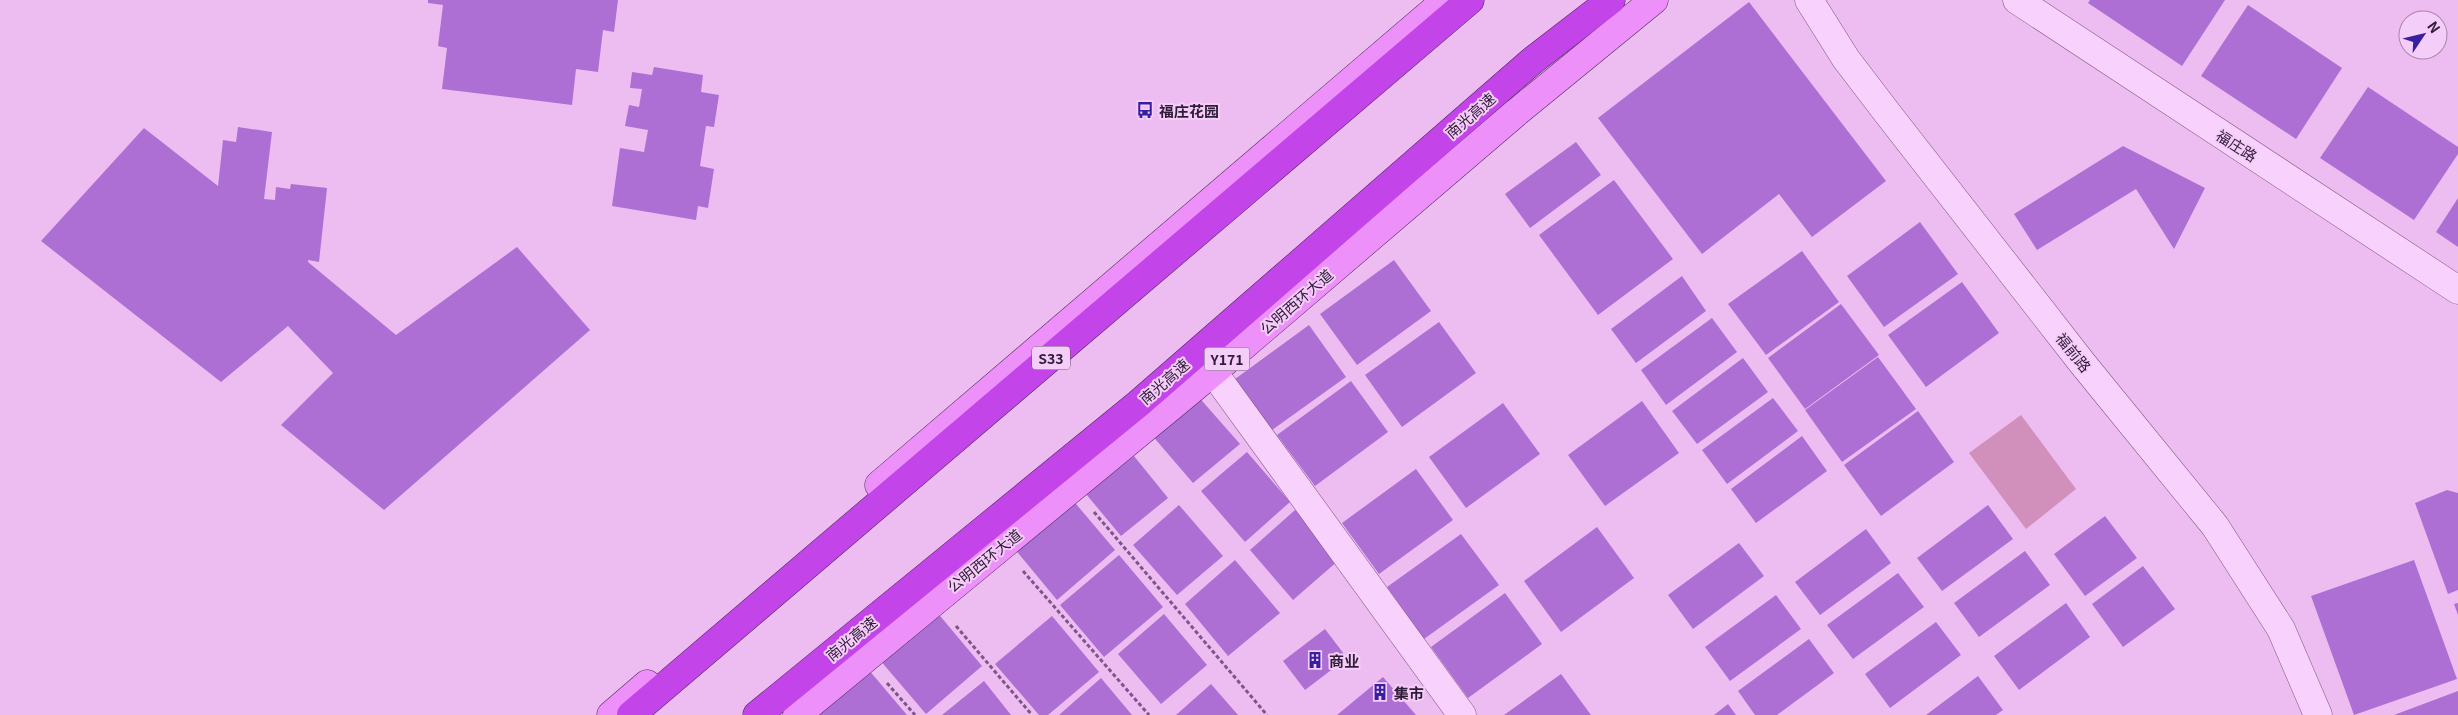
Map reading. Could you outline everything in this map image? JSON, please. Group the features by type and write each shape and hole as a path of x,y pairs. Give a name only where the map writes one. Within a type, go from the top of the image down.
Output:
{"highway":[{"name":"S33","path":"632,715 1470,0"},
{"name":"南光高速","path":"757,715 1138,404 1532,61 1611,0"}],"main road":[{"path":"612,715 1446,0"},
{"name":"公明西环大道","path":"797,715 1213,372 1517,112 1654,0"}],"street":[{"name":"福前路","path":"1809,0 1846,59 1888,114 2077,356 2215,526 2280,629 2318,715"},
{"name":"福庄路","path":"2017,0 2458,290"},
{"path":"1213,372 1462,715"}],"path":[{"path":"1073,487 1266,715"},
{"path":"1001,546 1150,715"},
{"path":"935,601 1032,715"},
{"path":"865,658 915,715"}],"shaded area":[{"path":"2021,415 2076,489 2026,529 1969,453"}],"building":[{"path":"428,0 618,0 614,32 603,30 598,72 576,69 572,105 442,89 447,48 438,46 443,5 428,3"},
{"path":"2090,0 2225,0 2182,66 2088,3"},
{"path":"1749,2 1886,181 1812,237 1779,194 1702,254 1598,118"},
{"path":"2248,5 2342,68 2296,139 2201,76"},
{"path":"654,67 703,75 701,92 719,95 714,127 706,126 700,166 714,169 708,208 698,206 696,220 612,206 620,148 644,152 648,130 625,126 629,105 639,107 642,89 630,88 632,72 652,75"},
{"path":"2368,87 2458,147 2458,154 2414,220 2320,158"},
{"path":"238,127 272,132 264,199 275,200 276,187 290,189 291,184 327,188 319,262 308,260 308,262 396,335 517,247 590,330 384,510 281,425 333,373 288,326 221,382 41,241 144,128 218,186 223,140 236,142"},
{"path":"1576,142 1601,175 1530,228 1505,194"},
{"path":"2123,146 2205,188 2174,249 2136,189 2037,250 2014,214"},
{"path":"1614,180 1673,259 1598,315 1539,235"},
{"path":"2458,198 2458,247 2436,232"},
{"path":"1920,222 1958,274 1884,327 1847,276"},
{"path":"1802,251 1839,302 1766,355 1728,304"},
{"path":"1394,260 1431,311 1357,365 1320,314"},
{"path":"1682,276 1706,311 1636,363 1611,329"},
{"path":"1962,282 1999,333 1926,387 1888,335"},
{"path":"1841,304 1879,355 1805,409 1768,358"},
{"path":"1712,318 1737,352 1666,405 1641,370"},
{"path":"1439,322 1476,373 1402,427 1365,375"},
{"path":"1309,325 1346,377 1272,430 1235,379"},
{"path":"1878,357 1916,409 1842,462 1805,410"},
{"path":"1743,358 1768,392 1697,444 1672,411"},
{"path":"1351,381 1388,432 1315,486 1277,435"},
{"path":"1196,394 1240,444 1193,483 1150,433"},
{"path":"1773,398 1798,431 1727,484 1702,450"},
{"path":"1642,401 1679,453 1605,506 1568,455"},
{"path":"1503,403 1540,454 1466,508 1429,457"},
{"path":"1918,411 1954,462 1881,516 1844,465"},
{"path":"1802,436 1827,471 1756,523 1731,489"},
{"path":"1247,452 1290,502 1245,542 1201,491"},
{"path":"1134,456 1168,498 1121,536 1086,494"},
{"path":"1416,469 1453,520 1379,574 1342,523"},
{"path":"2447,490 2458,493 2458,590 2448,594 2415,503"},
{"path":"1071,498 1115,550 1057,600 1013,547"},
{"path":"1179,505 1223,556 1177,595 1133,545"},
{"path":"1988,505 2013,539 1942,591 1917,558"},
{"path":"1295,510 1339,560 1293,600 1250,550"},
{"path":"2105,516 2137,558 2085,596 2054,554"},
{"path":"1597,527 1634,578 1561,632 1524,581"},
{"path":"1866,529 1891,563 1820,615 1795,582"},
{"path":"1461,534 1499,585 1424,639 1387,587"},
{"path":"1739,543 1764,576 1693,629 1668,595"},
{"path":"2025,551 2050,585 1979,637 1954,603"},
{"path":"1119,555 1163,607 1104,657 1060,605"},
{"path":"1235,560 1280,613 1228,656 1185,604"},
{"path":"2414,560 2457,679 2354,715 2311,596"},
{"path":"2143,566 2175,609 2123,647 2092,604"},
{"path":"1898,573 1924,607 1853,659 1827,625"},
{"path":"1505,593 1542,644 1468,698 1431,647"},
{"path":"1776,595 1801,629 1730,681 1705,647"},
{"path":"2066,603 2090,637 2019,690 1994,656"},
{"path":"2458,603 2458,615 2454,604"},
{"path":"936,611 982,666 926,714 879,659"},
{"path":"1164,614 1207,665 1161,704 1118,654"},
{"path":"1052,616 1099,672 1048,715 1039,715 995,664"},
{"path":"1936,622 1961,655 1890,708 1865,674"},
{"name":"商业","path":"1325,629 1347,658 1305,690 1283,661"},
{"path":"1809,639 1834,673 1777,715 1755,715 1738,691"},
{"path":"868,669 907,715 813,715"},
{"path":"1561,674 1591,715 1504,715"},
{"path":"1978,676 2003,710 1996,715 1926,715"},
{"name":"集市","path":"1383,677 1416,715 1337,715"},
{"path":"1101,678 1132,715 1059,715"},
{"path":"984,681 1011,715 942,715"},
{"path":"1211,684 1238,715 1176,715"},
{"path":"2458,691 2458,715 2394,715"},
{"path":"1728,704 1736,715 1714,715"}],"place":[{"name":"福庄花园","path":"1145,110"},
{"name":"商业","path":"1315,660"},
{"name":"集市","path":"1380,692"}]}
